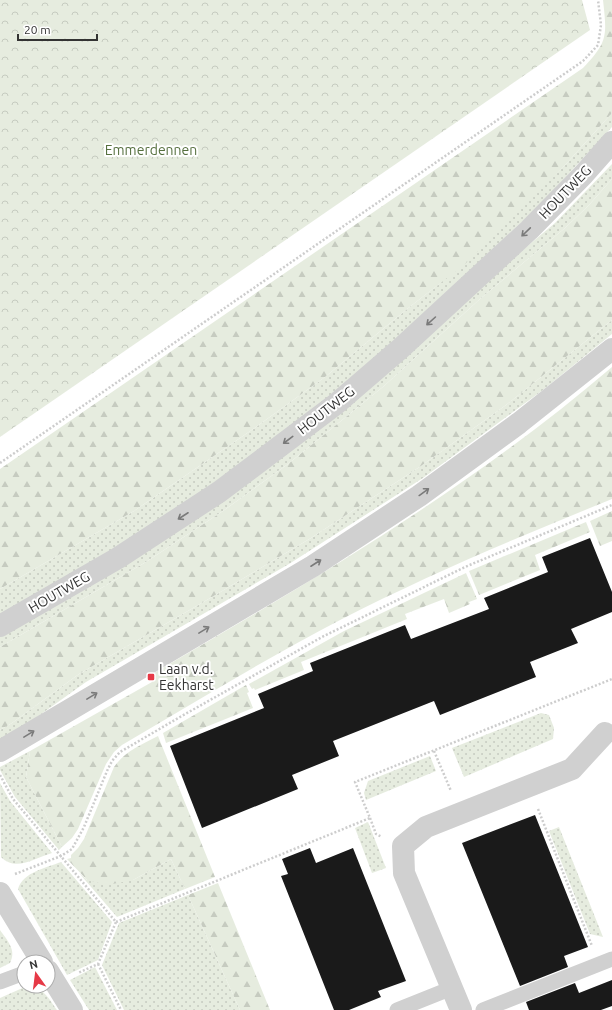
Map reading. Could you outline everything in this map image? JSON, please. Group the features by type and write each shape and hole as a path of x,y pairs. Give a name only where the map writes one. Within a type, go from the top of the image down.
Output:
{"street":[{"name":"HOUTWEG","path":"0,626 118,558 219,492 336,404 401,348 529,230 583,175 612,142"},
{"path":"0,751 313,566 419,496 519,423 612,349"},
{"path":"461,1010 404,873 403,846 426,827 572,769 605,733"},
{"path":"0,893 37,954"},
{"path":"56,984 72,1010"}],"lane":[{"path":"483,1010 612,959"},
{"path":"0,982 16,976"},
{"path":"397,1010 452,988"}],"path":[{"path":"0,463 583,61 598,45 601,26 598,0"},
{"path":"14,875 61,856 72,848 84,827 112,761 120,752 322,637 464,567 612,504"},
{"path":"121,1010 98,964 116,922 370,818 355,782 612,679"},
{"path":"434,751 460,814"},
{"path":"0,775 13,799 116,922"},
{"path":"529,786 593,947"}],"green space":[{"name":"Emmerdennen","path":"0,0 582,0 590,30 0,437"},
{"path":"603,0 612,0 612,113 566,164 465,264 407,309 325,377 256,427 134,511 0,589 0,469 583,68 597,51 604,38 605,22"},
{"path":"612,113 612,127 540,205 350,382 213,488 0,618 0,589 134,511 256,427 325,377 439,284 566,164"},
{"path":"612,164 612,179 589,205 565,228 480,299 384,386 288,464 223,511 146,562 0,647 0,635 62,600 463,300 555,223"},
{"path":"612,179 612,320 506,405 421,466 311,538 79,674 12,723 0,730 0,647 146,562 223,511 288,464 384,386 480,299 565,228 589,205"},
{"path":"612,320 612,334 543,390 423,478 289,564 86,682 0,742 0,730 12,723 79,674 311,538 421,466 506,405"},
{"path":"612,367 612,499 476,556 375,602 259,665 122,745 114,752 106,764 78,829 72,838 62,847 26,777 30,751 152,682 149,676 329,569 388,532 503,453"},
{"path":"612,511 612,541 600,546 590,521"},
{"path":"586,522 590,532 535,555 540,570 479,595 469,571"},
{"path":"466,573 477,599 469,602 470,604 449,613 444,599 405,614 407,619 301,662 304,670 255,690 254,688 252,689 249,684 344,631"},
{"path":"246,685 249,692 247,693 253,708 166,743 163,733"},
{"path":"541,713 549,715 554,728 553,739 464,777 452,748"},
{"path":"158,736 215,877 185,889 171,859 133,880 107,885 87,880 67,859 71,858 71,855 84,839 114,767 118,761 128,753"},
{"path":"30,751 26,777 62,847 59,850 15,797 0,770 0,767"},
{"path":"430,756 436,771 366,800 364,793 368,781"},
{"path":"0,783 10,801 52,853 19,864 7,861 1,857"},
{"path":"368,822 386,868 372,873 355,828"},
{"path":"559,827 603,937 590,934 549,831"},
{"path":"171,859 185,889 117,917 79,873 87,880 133,880"},
{"path":"61,862 112,922 98,960 67,975 18,889 25,878 42,869"},
{"path":"218,883 270,1010 240,1010 188,895"},
{"path":"188,895 240,1010 124,1010 102,965 119,923"},
{"path":"0,930 12,949 12,958 10,963 0,968"},
{"path":"95,967 117,1010 89,1010 70,980"},
{"path":"16,991 16,994 45,994 57,1010 0,1010 0,998"}],"building":[{"path":"590,538 612,592 612,612 571,629 578,643 530,662 536,677 440,715 434,701 333,741 339,756 292,775 298,789 202,828 170,746 264,708 258,694 313,671 310,663 405,625 411,639 489,609 484,598 548,572 542,557"},
{"path":"535,815 588,947 564,956 568,967 520,986 462,843"},
{"path":"310,848 316,863 353,848 406,981 378,991 381,997 349,1010 334,1010 281,876 288,874 282,859"},
{"path":"612,980 612,1006 601,1010 529,1010 526,1002 575,983 579,993"}],"place":[{"name":"Laan v.d. Eekharst","path":"151,677"}]}
